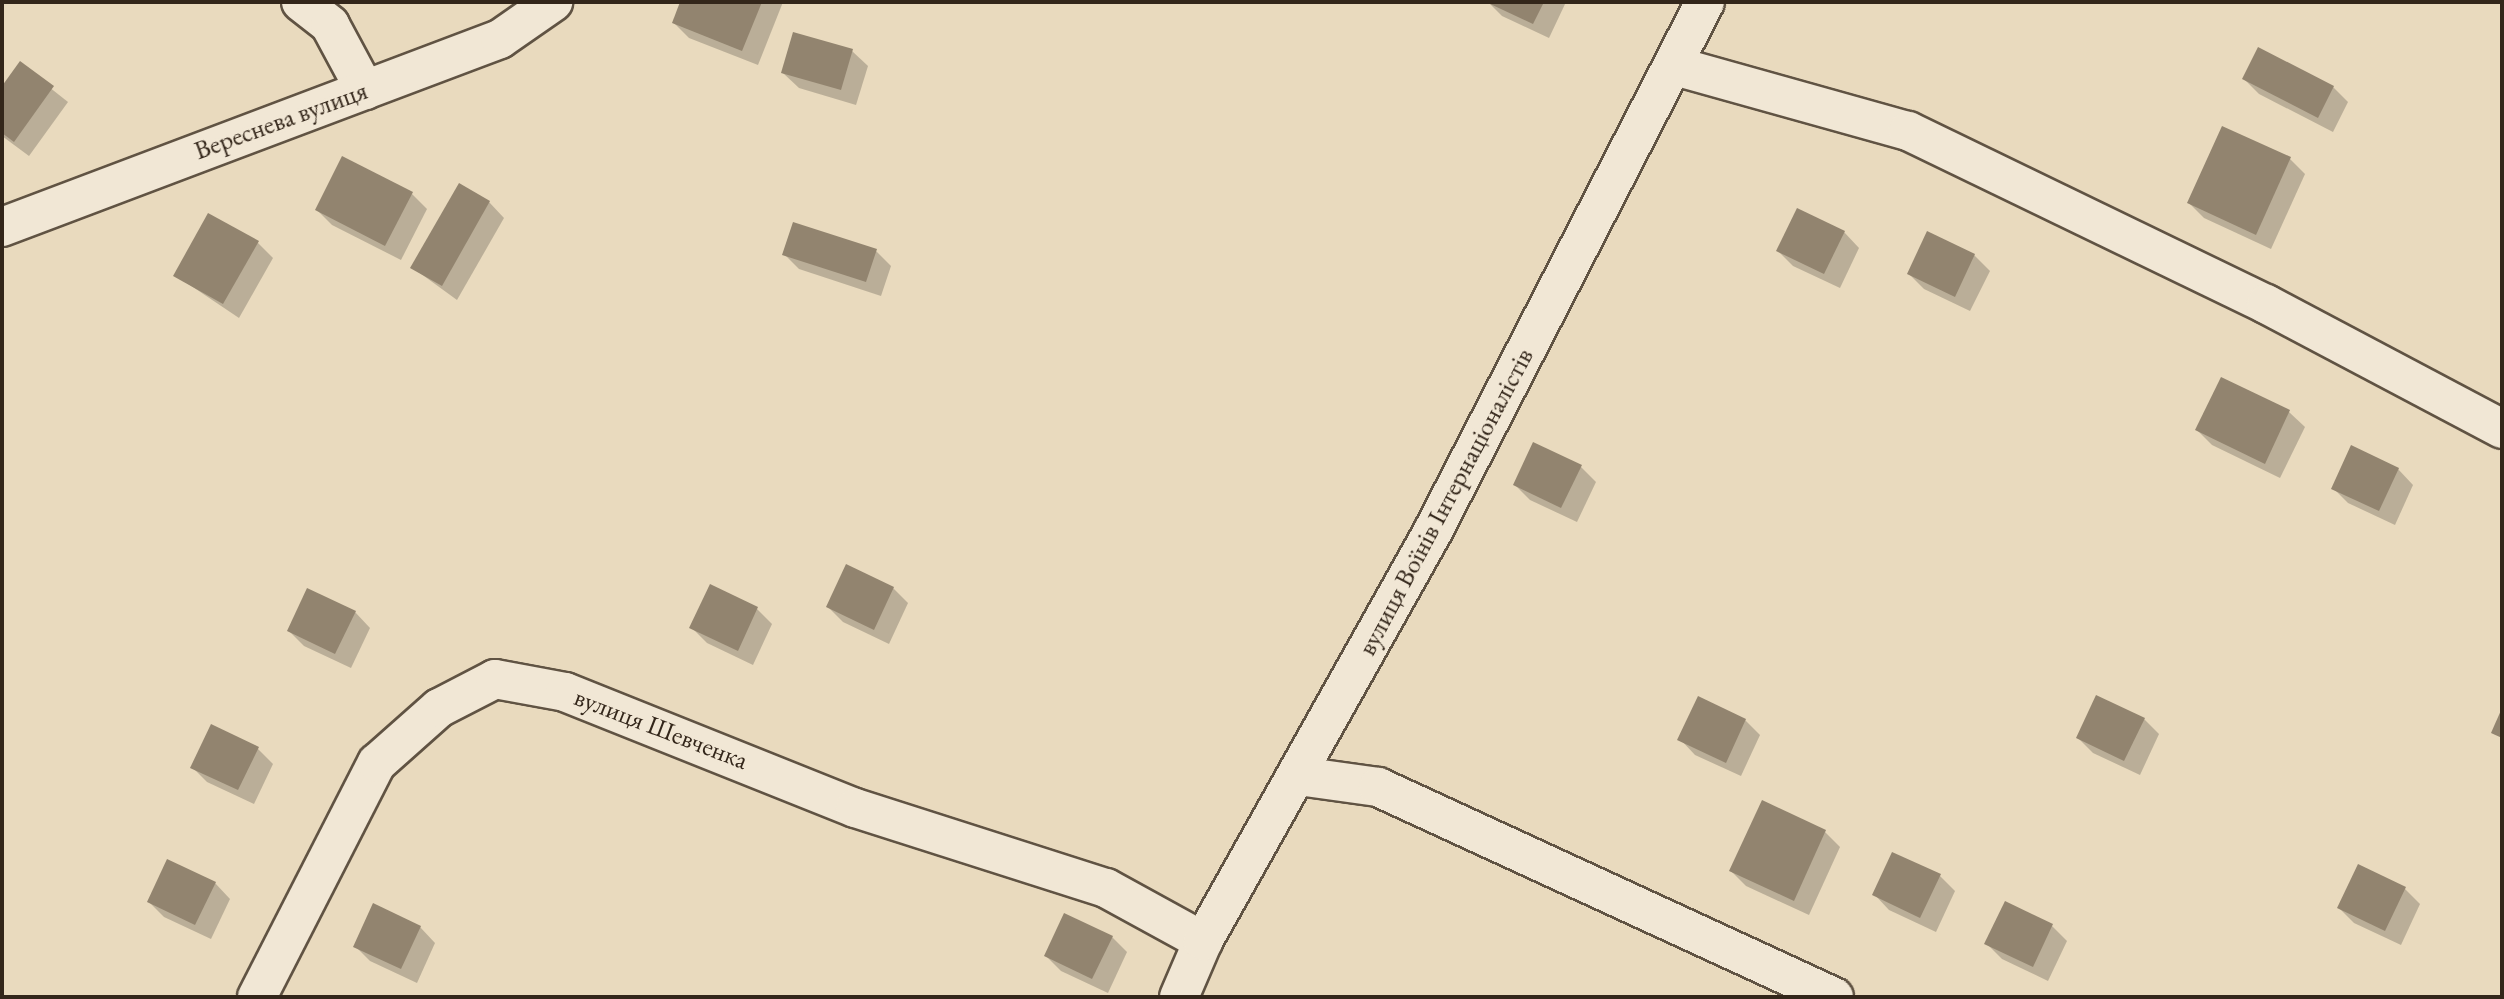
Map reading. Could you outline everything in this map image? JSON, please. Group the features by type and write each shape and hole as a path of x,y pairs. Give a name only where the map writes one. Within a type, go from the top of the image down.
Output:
{"street":[{"path":"301,2 330,24 365,90"},
{"name":"Вереснева вулиця","path":"2,227 500,39 553,2"},
{"name":"вулиця Воїнів Інтернаціоналістів","path":"1179,997 1203,941 1299,776 1675,66 1705,2"},
{"path":"1675,66 1908,131 2266,304 2502,429"},
{"name":"вулиця Шевченка","path":"257,997 377,763 439,708 495,679 565,692 855,808 1106,888 1203,941"},
{"path":"1299,776 1378,787 1834,997"}],"building":[{"path":"680,2 762,2 742,51 672,23"},
{"path":"1486,2 1544,2 1533,24"},
{"path":"793,32 853,49 841,90 781,73"},
{"path":"2258,47 2334,86 2318,118 2242,79"},
{"path":"20,61 54,86 14,142 2,133 2,86"},
{"path":"2222,126 2291,157 2256,235 2187,203"},
{"path":"342,156 413,192 385,246 315,210"},
{"path":"459,183 490,201 442,286 410,268"},
{"path":"1797,208 1845,231 1824,274 1776,251"},
{"path":"208,213 259,241 223,304 173,276"},
{"path":"793,222 877,249 866,282 782,255"},
{"path":"1927,231 1975,254 1955,297 1907,274"},
{"path":"2221,377 2290,410 2265,464 2195,430"},
{"path":"1533,442 1582,465 1561,508 1513,485"},
{"path":"2351,445 2399,468 2379,511 2331,489"},
{"path":"846,564 894,587 874,630 826,607"},
{"path":"710,584 758,607 738,651 689,628"},
{"path":"307,588 356,611 335,654 287,631"},
{"path":"2096,695 2145,718 2124,761 2076,738"},
{"path":"1698,696 1746,719 1726,763 1677,740"},
{"path":"2502,708 2502,738 2491,733"},
{"path":"211,724 259,747 238,790 190,768"},
{"path":"1762,800 1826,830 1794,901 1729,871"},
{"path":"1892,852 1941,874 1920,918 1872,895"},
{"path":"167,859 216,882 195,925 147,902"},
{"path":"2358,864 2406,887 2385,931 2337,908"},
{"path":"2005,901 2053,924 2033,967 1984,944"},
{"path":"373,903 421,926 401,969 353,947"},
{"path":"1064,913 1113,936 1092,979 1044,956"}]}
